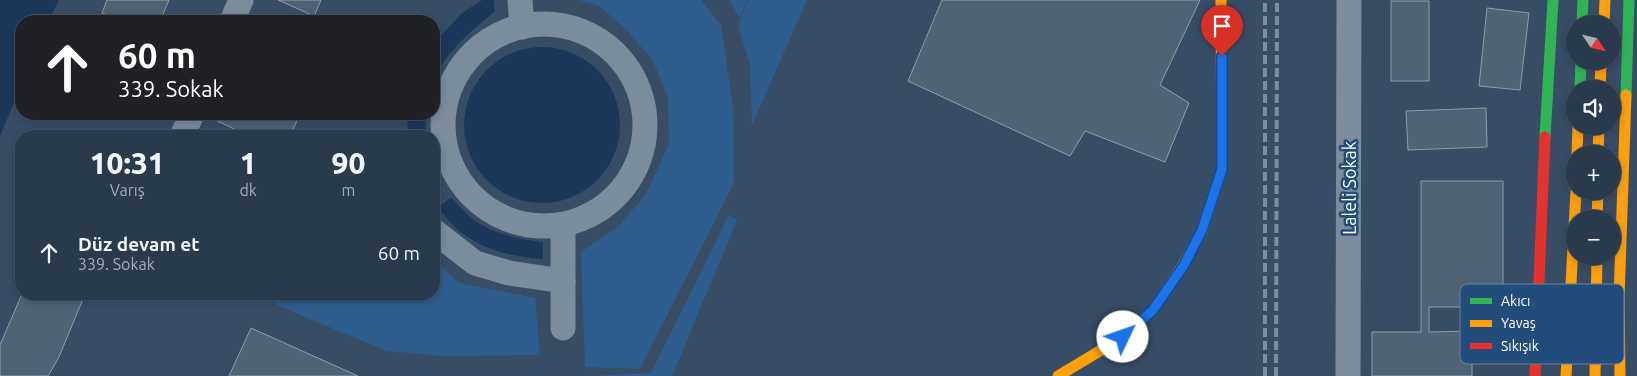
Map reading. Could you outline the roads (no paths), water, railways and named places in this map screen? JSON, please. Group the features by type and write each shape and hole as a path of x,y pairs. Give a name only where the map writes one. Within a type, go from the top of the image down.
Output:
{"main road":[{"path":"1058,376 1123,337 1153,310 1184,265 1202,230 1222,169 1221,0"},
{"path":"1538,284 1553,0"},
{"path":"1582,15 1583,0"},
{"path":"1604,15 1605,0"},
{"path":"1618,284 1629,0"},
{"path":"1571,284 1576,200"},
{"path":"1596,265 1596,284"}],"street":[{"path":"235,15 241,0"},
{"path":"520,0 522,27"},
{"name":"Laleli Sokak","path":"1348,376 1349,0"},
{"path":"543,23 576,28 606,44 629,68 643,100 646,133 638,165 620,193 594,214 563,226 530,226 498,216 443,174 444,103 457,72 480,46 509,29 522,27 543,23"},
{"path":"563,226 563,328"},
{"path":"440,236 475,263 509,273 563,281"}],"railway":[{"path":"1265,0 1265,376"},
{"path":"1276,376 1277,0"}]}
